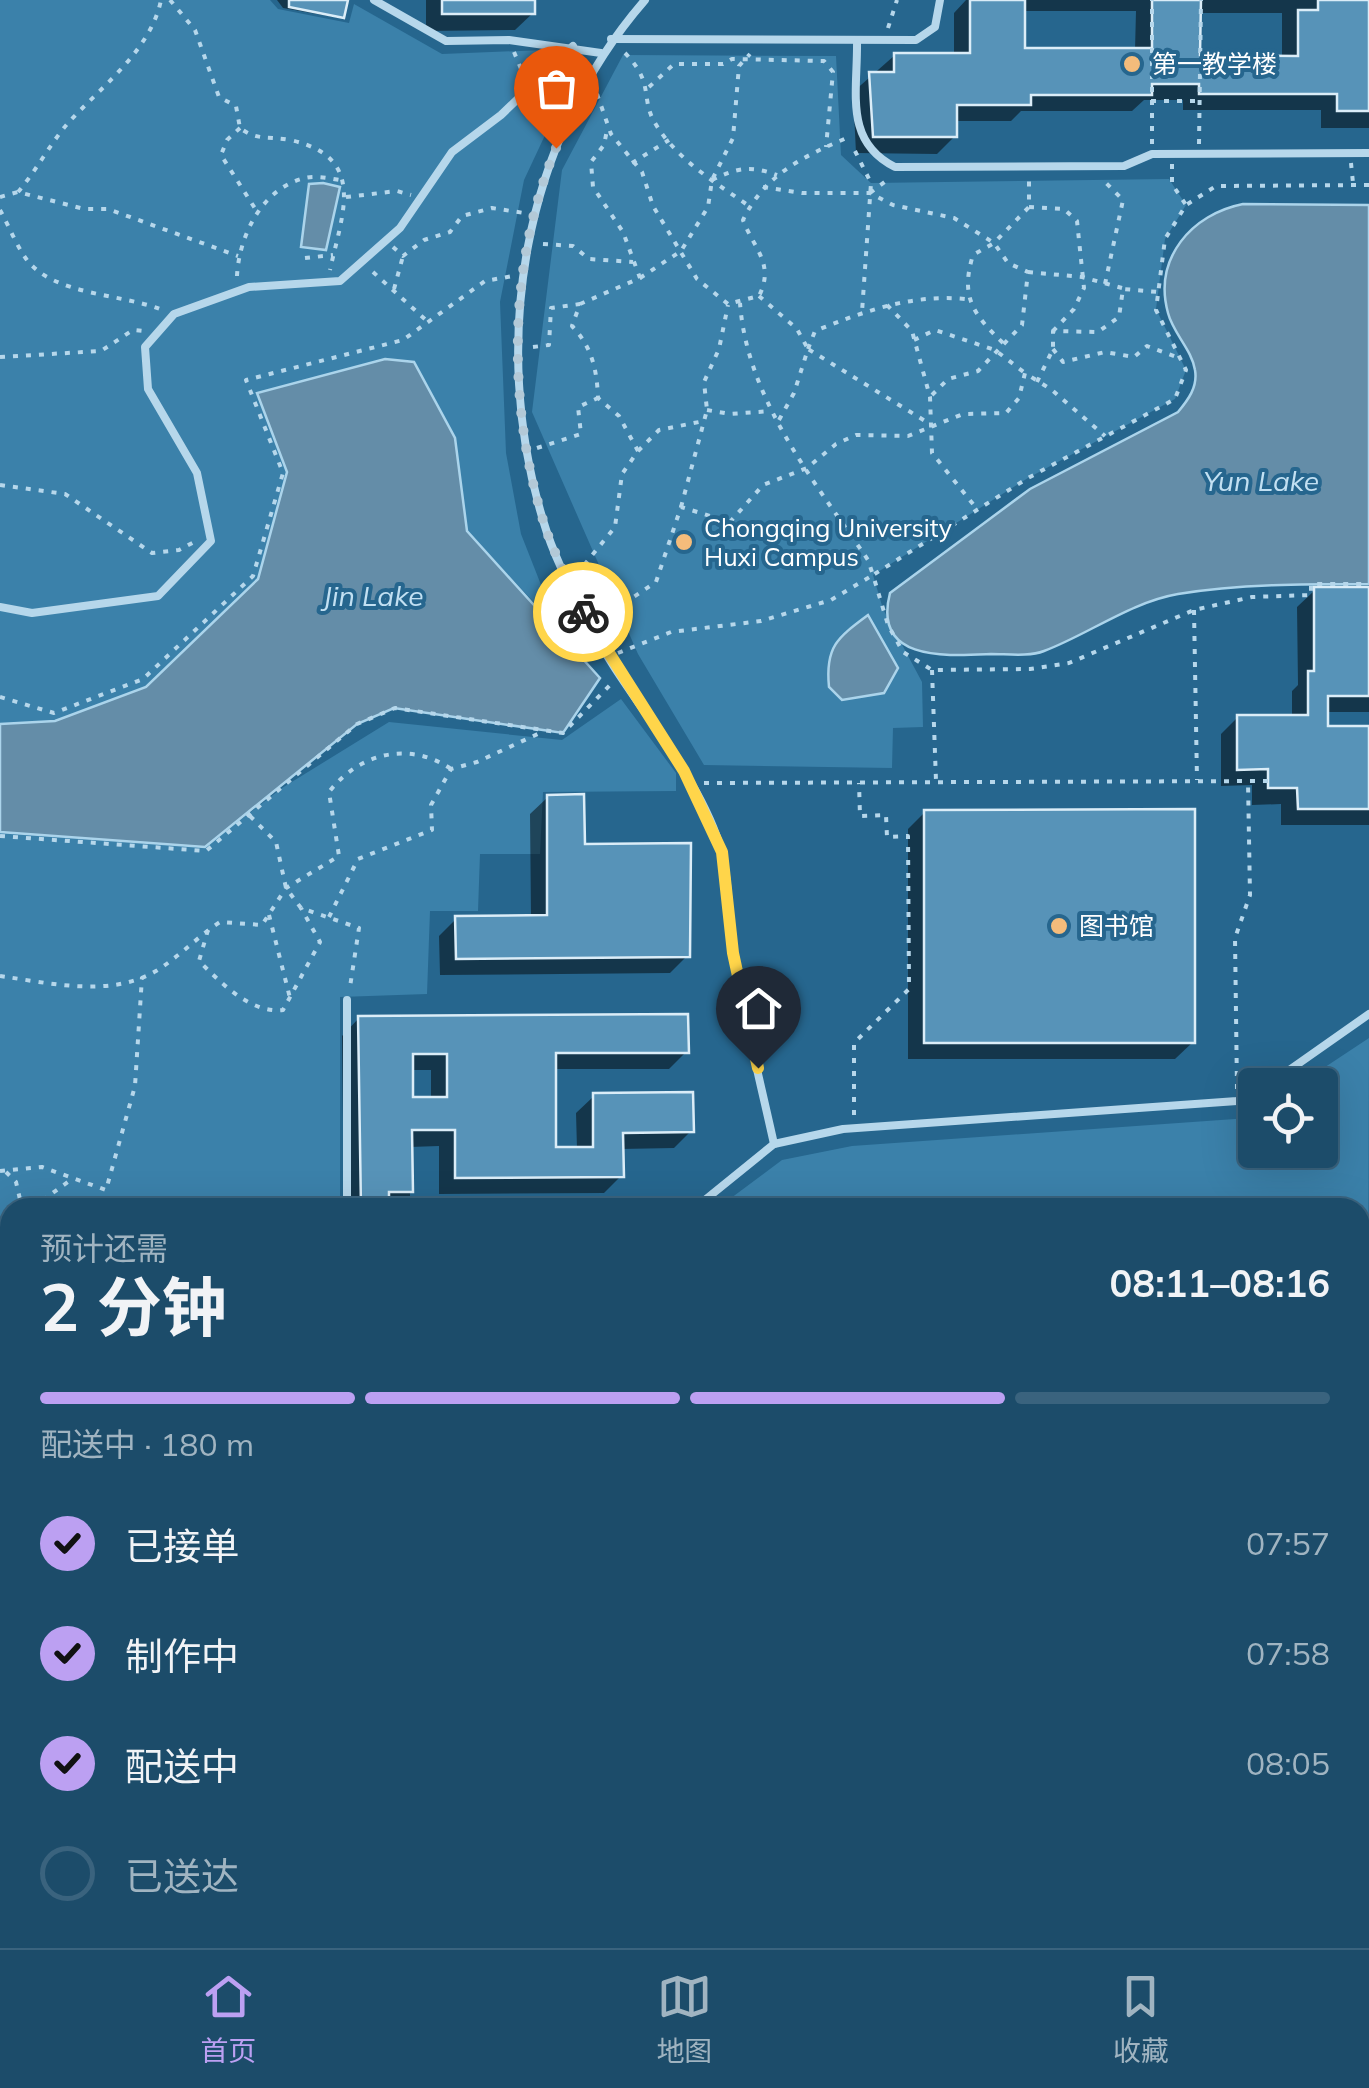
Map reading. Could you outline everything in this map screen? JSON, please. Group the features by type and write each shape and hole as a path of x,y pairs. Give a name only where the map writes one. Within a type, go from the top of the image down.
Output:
{"lane":[{"path":"374,0 446,41 574,46 601,52"},
{"path":"645,0 601,52 556,148 533,214 522,275 520,348 527,451 543,522 590,626 690,784 722,852 733,953 774,1144"},
{"path":"611,39 916,40 934,27 940,0"},
{"path":"857,40 858,134 872,155 906,167 1124,166 1152,154 1369,154"},
{"path":"0,607 32,612 158,596 211,541 197,473 148,389 146,347 174,314 237,291 340,281 386,241 452,152 501,115 574,46"},
{"path":"346,1198 347,1000"},
{"path":"1292,1068 1369,1014"},
{"path":"707,1198 774,1144 854,1128 1237,1101"}],"path":[{"path":"18,192 66,125 110,82 158,18 161,0"},
{"path":"170,0 195,30 219,97 236,106 240,128 254,139 304,143 328,155 345,181 346,197 327,282"},
{"path":"881,40 896,16 898,0"},
{"path":"1152,0 1152,154"},
{"path":"1199,154 1200,0"},
{"path":"611,39 636,65 649,86 653,120 669,140 712,180 749,206"},
{"path":"520,348 549,345 551,308 580,304 640,278 682,251 708,207 712,180 733,138 739,66 764,39"},
{"path":"649,86 674,64 824,61 832,72 826,148"},
{"path":"593,70 608,128 642,172 653,206 697,278 728,304 759,296 768,279 766,260 742,220 762,186 776,174 840,142"},
{"path":"528,86 556,148"},
{"path":"1151,101 1200,101"},
{"path":"240,128 227,140 221,155 256,210"},
{"path":"608,128 604,146 591,162 593,187 624,232 640,278"},
{"path":"632,163 669,140"},
{"path":"856,154 871,183 862,312"},
{"path":"1172,154 1172,184 1186,205"},
{"path":"1349,154 1354,185"},
{"path":"712,180 754,166 776,174"},
{"path":"1003,343 976,316 966,299 966,278 973,255 994,243 1029,207 1029,166"},
{"path":"1104,284 1123,200 1106,183 1106,166"},
{"path":"870,194 906,167"},
{"path":"237,291 238,256 256,210 293,182 309,176 345,181"},
{"path":"608,657 671,632 761,621 813,605 873,575 977,509 1176,399 1186,370 1156,310 1165,239 1186,205 1216,186 1369,185"},
{"path":"762,186 802,193 870,194 893,206 954,218 994,243 1008,263 1028,272 1082,277 1123,289 1158,292"},
{"path":"346,197 397,191 420,198"},
{"path":"0,196 18,192 84,209 108,209 238,256"},
{"path":"1029,207 1064,208 1077,221 1084,288 1074,308 1054,331 1054,348 1036,382"},
{"path":"394,291 403,256 424,240 450,232 462,216 492,208 533,214"},
{"path":"0,210 28,262 45,275 87,293 114,294 174,314"},
{"path":"386,241 403,256"},
{"path":"526,243 573,246 589,259 634,262"},
{"path":"305,258 333,255"},
{"path":"362,262 428,322"},
{"path":"930,397 948,380 978,371 1022,325 1028,272"},
{"path":"0,698 54,713 143,679 253,576 282,473 246,380 403,340 485,281 522,275"},
{"path":"1054,331 1098,332 1120,317 1123,289"},
{"path":"759,296 797,329 808,349 930,424"},
{"path":"778,421 794,394 815,331 887,305 932,296 966,299"},
{"path":"740,303 742,339 771,411 868,560 888,625 903,652 932,670 1030,669 1068,663 1194,610 1252,597 1311,594 1311,584 1369,584"},
{"path":"580,304 572,326 585,340 597,371 598,398 620,416 638,451"},
{"path":"590,626 656,582 707,410 704,382 719,348 728,304"},
{"path":"887,305 912,331 930,397 932,453 977,509"},
{"path":"0,358 101,351 133,330 157,333"},
{"path":"914,340 935,330 996,350 1052,390 1105,436"},
{"path":"1054,348 1063,362 1105,352 1134,356 1147,346 1180,358"},
{"path":"681,507 730,522 763,485 808,468 836,444 856,435 908,436 963,414 1006,413 1019,398 1025,373"},
{"path":"527,451 581,434 578,407 598,398"},
{"path":"707,410 730,414 771,411"},
{"path":"570,582 614,527 622,474 638,451 660,430 704,421"},
{"path":"0,485 65,494 152,552 211,541"},
{"path":"1194,610 1197,781"},
{"path":"932,670 936,782"},
{"path":"0,836 206,851 357,724 394,708 564,733 619,674"},
{"path":"329,918 358,859 432,830 431,805 450,769 478,762 546,731"},
{"path":"0,976 74,987 142,976 175,958 220,922 262,925 286,888 339,856 329,792 344,772 364,759 402,753 435,758 450,769"},
{"path":"1237,1101 1235,938 1250,896 1248,781"},
{"path":"690,784 1268,781"},
{"path":"854,1128 854,1043 910,989 908,836 887,837 886,815 860,816 858,782"},
{"path":"208,930 199,961 224,986 268,1012 282,1010 320,942 286,888 276,842 250,816"},
{"path":"0,844 8,837"},
{"path":"301,908 359,928 347,1000"},
{"path":"269,915 290,998"},
{"path":"3,1172 42,1167 106,1190 135,1086 142,976"},
{"path":"3,1172 16,1182 20,1198"},
{"path":"46,1198 72,1179"}],"shaded area":[{"path":"0,0 270,0 278,9 349,23 354,4 442,54 545,50 577,67 524,180 500,302 506,453 521,534 558,628 467,531 455,438 257,393 287,472 258,579 147,687 55,721 0,724"},
{"path":"623,55 836,56 841,155 871,183 1169,179 1186,205 1165,239 1156,309 1186,370 1175,399 1028,478 873,575 883,609 922,682 923,727 893,728 892,768 704,765 638,654 532,412 562,170"},
{"path":"621,699 676,773 676,791 543,792 540,854 480,854 478,911 430,911 427,994 340,997 340,1198 0,1198 0,832 205,847 282,788 389,722 562,740"},
{"path":"1369,1038 1369,1198 731,1198 782,1160 852,1146 1238,1119 1238,1168 1338,1168 1338,1068 1324,1068"}],"water":[{"path":"309,184 340,187 326,250 301,247"},
{"name":"Yun Lake","path":"1243,204 1369,205 1369,584 1249,586 1178,594 1143,604 1032,654 935,654 902,643 892,632 887,616 890,593 1030,489 1178,412 1189,398 1195,370 1168,313 1166,274 1172,257 1193,228 1225,209"},
{"name":"Jin Lake","path":"385,359 414,362 455,438 467,531 600,678 563,733 394,708 357,724 205,847 0,832 0,724 55,721 146,687 258,579 287,472 257,393"},
{"path":"868,615 898,668 884,693 842,700 829,687 831,653 841,637"}],"building":[{"path":"289,0 348,0 344,18 289,7"},
{"path":"442,0 535,0 535,14 442,14"},
{"name":"第一教学楼","path":"970,0 1025,0 1025,48 1152,48 1152,0 1201,0 1200,55 1298,56 1298,10 1318,10 1318,0 1369,0 1369,111 1337,111 1337,94 1199,94 1199,84 1152,84 1152,95 1031,95 1031,105 957,105 957,137 873,137 869,72 894,72 894,53 970,53"},
{"path":"1314,587 1369,587 1369,696 1328,696 1328,726 1369,726 1369,809 1298,809 1297,788 1268,788 1268,769 1237,770 1237,715 1308,715 1308,671 1314,671"},
{"path":"584,794 585,844 691,843 690,957 456,959 455,916 547,915 547,795"},
{"name":"图书馆","path":"1195,809 1195,1043 924,1043 924,810"},
{"path":"688,1014 689,1053 556,1053 556,1147 593,1147 593,1093 693,1092 694,1132 623,1133 624,1177 455,1178 455,1130 412,1130 413,1192 389,1192 389,1198 361,1198 358,1016","holes":["413,1054 447,1054 447,1097 413,1097"]}],"way so far":[{"path":"556,148 541,184 526,243 520,306 522,402 527,451 543,522 583,612"}],"place":[{"name":"第一教学楼","path":"1132,64"},
{"name":"Chongqing University Huxi Campus","path":"684,542"},
{"name":"图书馆","path":"1059,926"}],"route":[{"path":"583,612 684,771 722,852 733,953 758,1068"}]}
